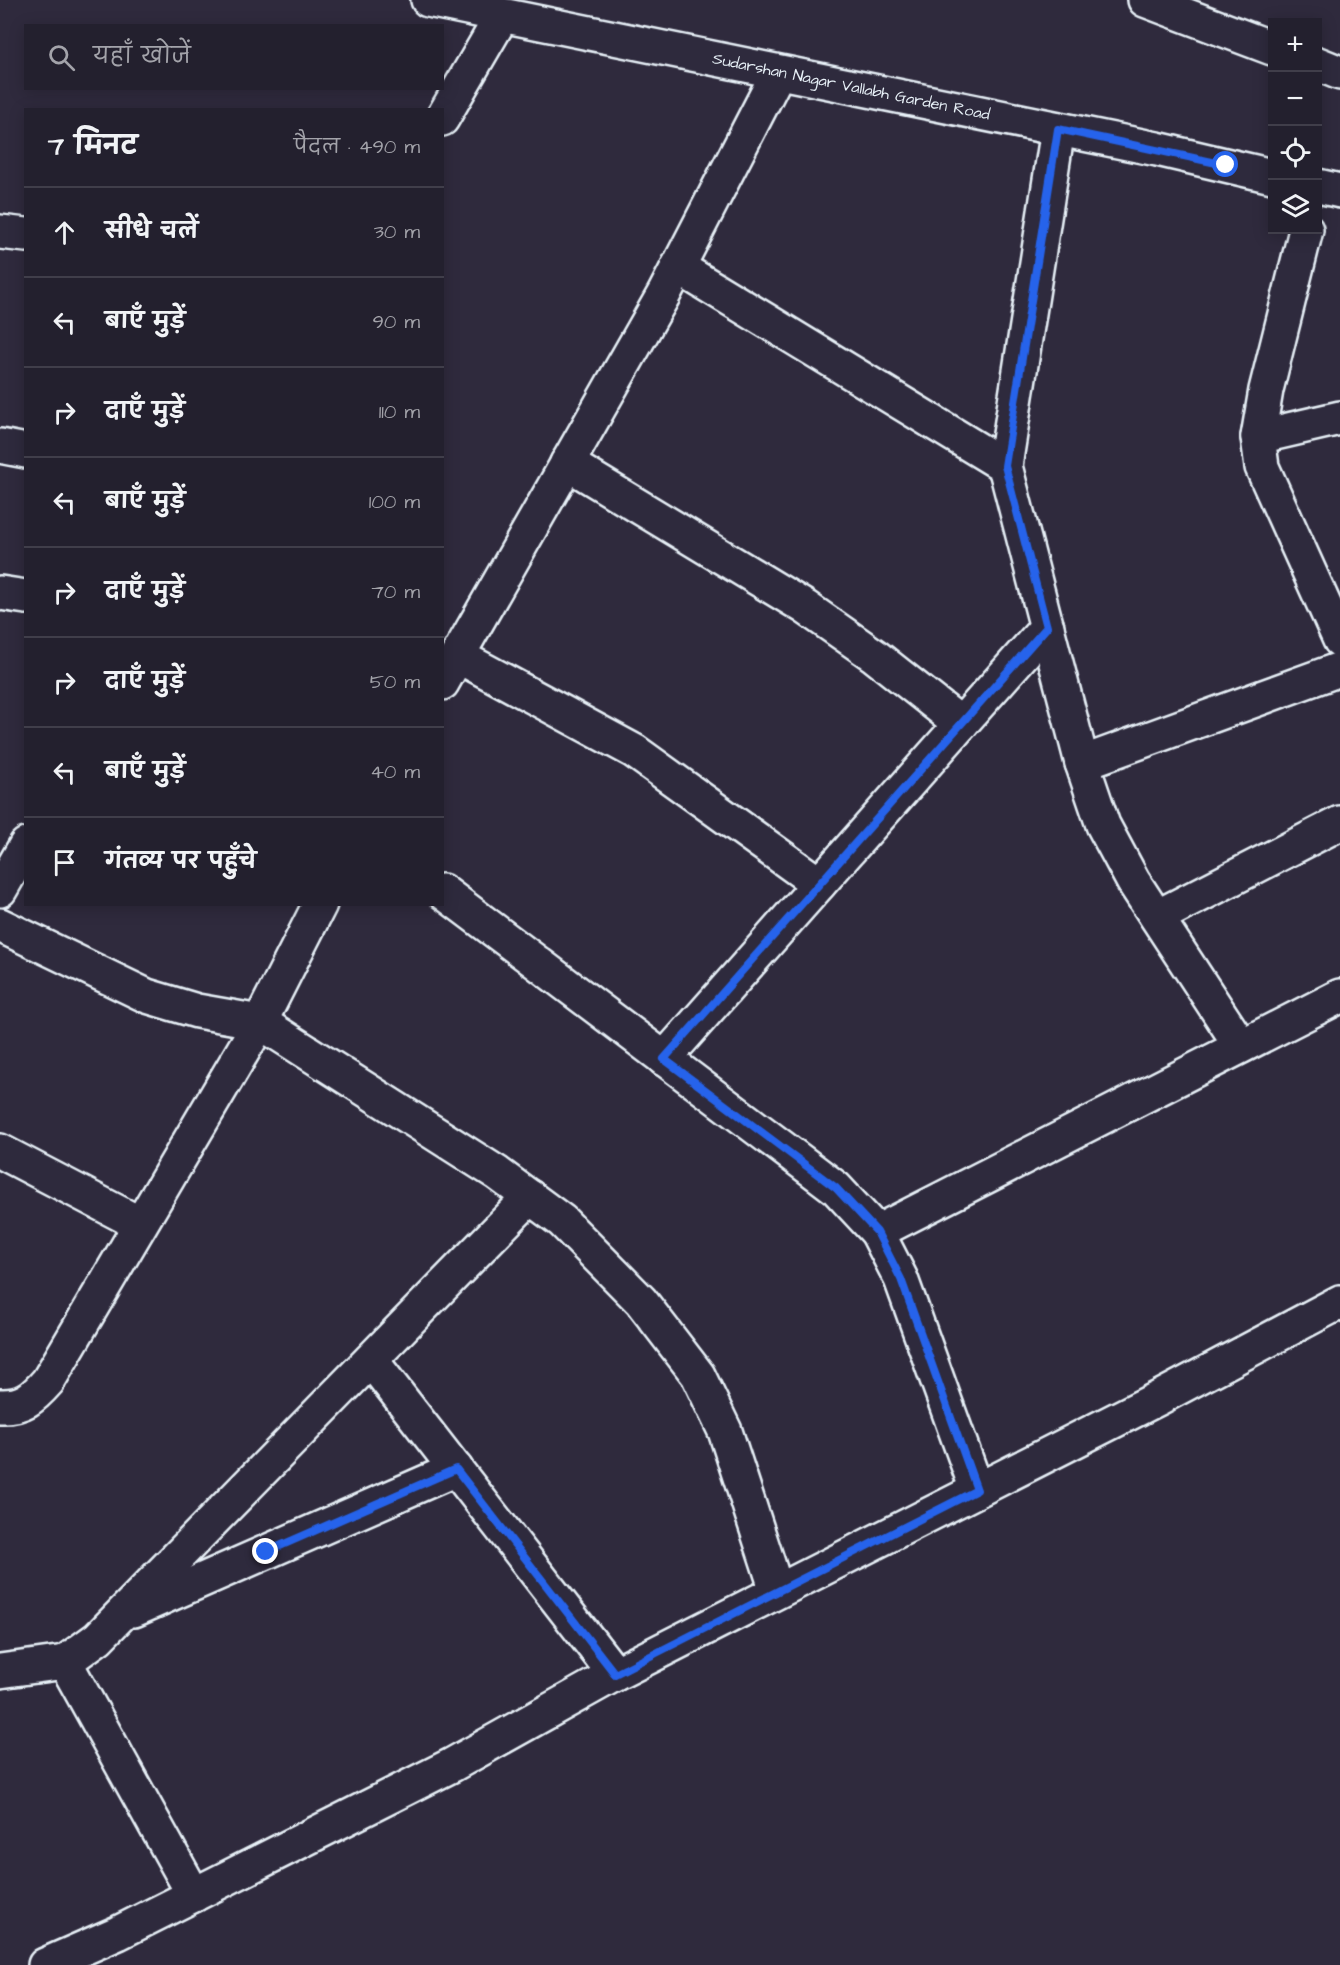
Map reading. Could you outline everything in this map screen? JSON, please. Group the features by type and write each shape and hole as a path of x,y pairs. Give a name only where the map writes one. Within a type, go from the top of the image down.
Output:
{"street":[{"name":"Sudarshan Nagar Vallabh Garden Road","path":"428,0 1058,129 1268,175"},
{"path":"1145,0 1268,46"},
{"path":"444,116 502,16"},
{"path":"1322,66 1340,73"},
{"path":"778,73 678,267 450,669 634,751 819,884"},
{"path":"1058,129 1005,466 1082,763 1103,825 1133,881 1241,1046"},
{"path":"1322,187 1340,191"},
{"path":"0,232 24,235"},
{"path":"1305,234 1266,390 1258,437 1262,467 1340,640"},
{"path":"678,267 1005,466"},
{"path":"1258,437 1340,418"},
{"path":"0,446 24,451"},
{"path":"567,463 805,608 874,656 961,724"},
{"path":"0,593 24,597"},
{"path":"664,1059 1047,627"},
{"path":"1082,763 1340,669"},
{"path":"1157,917 1340,823"},
{"path":"0,840 24,844"},
{"path":"0,890 24,848"},
{"path":"444,893 836,1188 877,1232 901,1279 977,1490"},
{"path":"0,1406 14,1407 33,1398 48,1381 260,1022 319,906"},
{"path":"0,925 147,996 197,1011 260,1022 497,1173 562,1221 641,1300 698,1376 725,1431 777,1591"},
{"path":"877,1232 1340,996"},
{"path":"0,1151 140,1224"},
{"path":"0,1671 65,1662 98,1638 530,1197"},
{"path":"45,1965 118,1933 452,1765 615,1674 1159,1398 1340,1302"},
{"path":"371,1360 615,1674"},
{"path":"118,1617 456,1469"},
{"path":"65,1662 195,1895"}],"route":[{"path":"266,1552 456,1469 615,1674 977,1490 901,1279 877,1232 836,1188 664,1059 1047,627 1005,466 1058,129 1226,165"}]}
